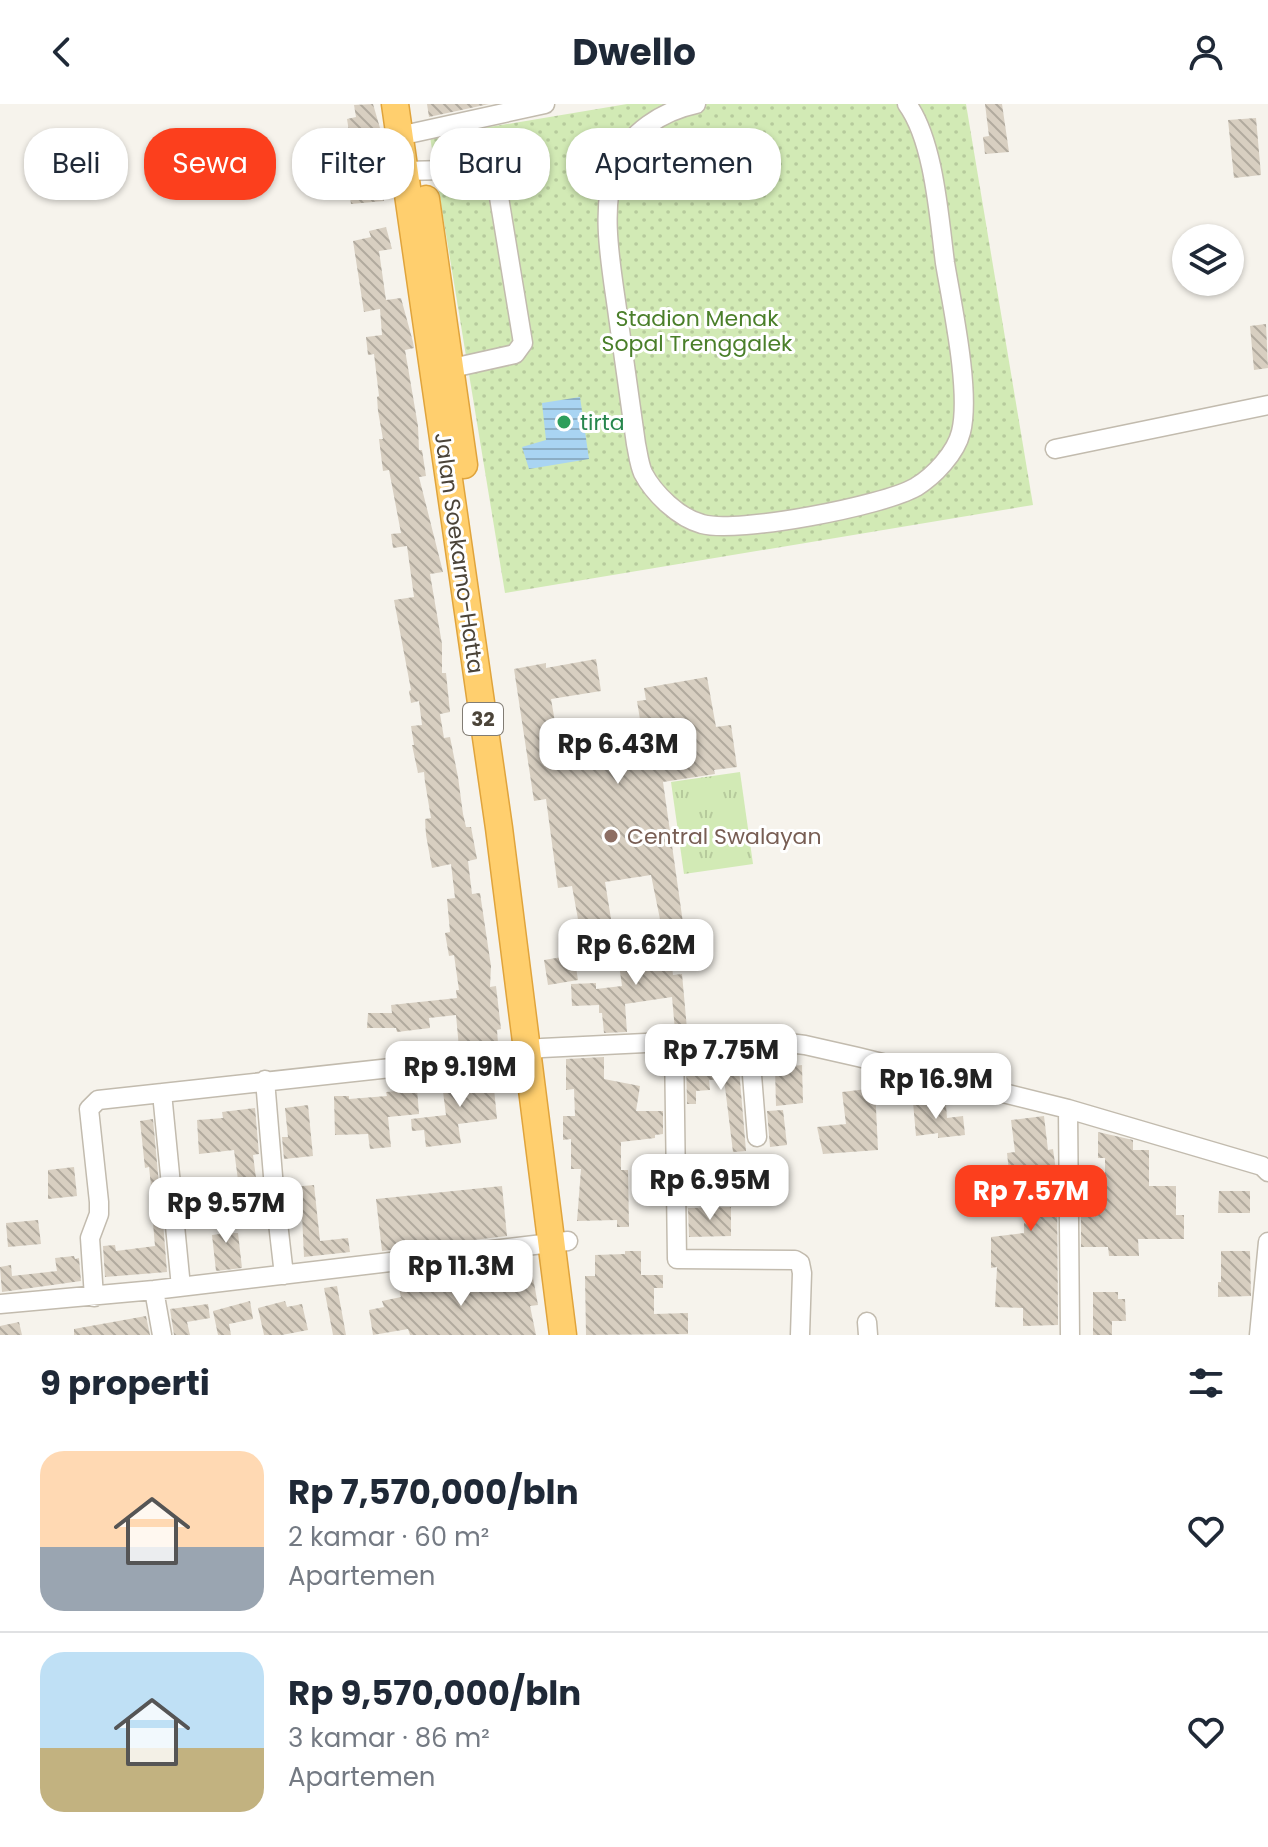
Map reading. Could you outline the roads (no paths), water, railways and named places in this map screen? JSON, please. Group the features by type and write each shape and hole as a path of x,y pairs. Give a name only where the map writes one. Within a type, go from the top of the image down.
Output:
{"highway":[{"name":"Jalan Soekarno-Hatta","path":"395,104 405,128"},
{"name":"Jalan Soekarno-Hatta","path":"409,128 413,104"},
{"name":"Jalan Soekarno-Hatta","path":"414,178 506,827 560,1242 580,1335"},
{"name":"Jalan Soekarno-Hatta","path":"560,1242 563,1335"}],"street":[{"path":"414,134 545,104"},
{"path":"696,104 679,107 657,118 621,155 612,182 609,243 636,444 644,475 664,500 684,516 720,527 814,515 881,501 916,487 942,465 955,446 961,431 964,399 953,314 934,182 925,146 907,104"},
{"path":"414,171 489,169 495,179 523,343 515,354 442,370"},
{"path":"1055,449 1268,405"},
{"path":"749,1038 757,1137"},
{"path":"94,1297 90,1238 100,1208 91,1104 98,1100 469,1060 534,1049 749,1038 844,1054 1068,1109 1262,1166 1268,1172"},
{"path":"674,1043 677,1259 795,1260 800,1263 800,1335"},
{"path":"265,1080 284,1275"},
{"path":"162,1093 181,1287"},
{"path":"1068,1109 1070,1335"},
{"path":"0,1304 94,1297 560,1242"},
{"path":"1259,1335 1268,1242"},
{"path":"154,1290 162,1335"}],"water":[{"name":"tirta","path":"580,397 589,459 529,469 522,447 546,440 542,403"}],"place":[{"name":"tirta","path":"564,422"},
{"name":"Central Swalayan","path":"611,836"}],"park label":[{"name":"Stadion Menak Sopal Trenggalek","path":"697,330"}]}
